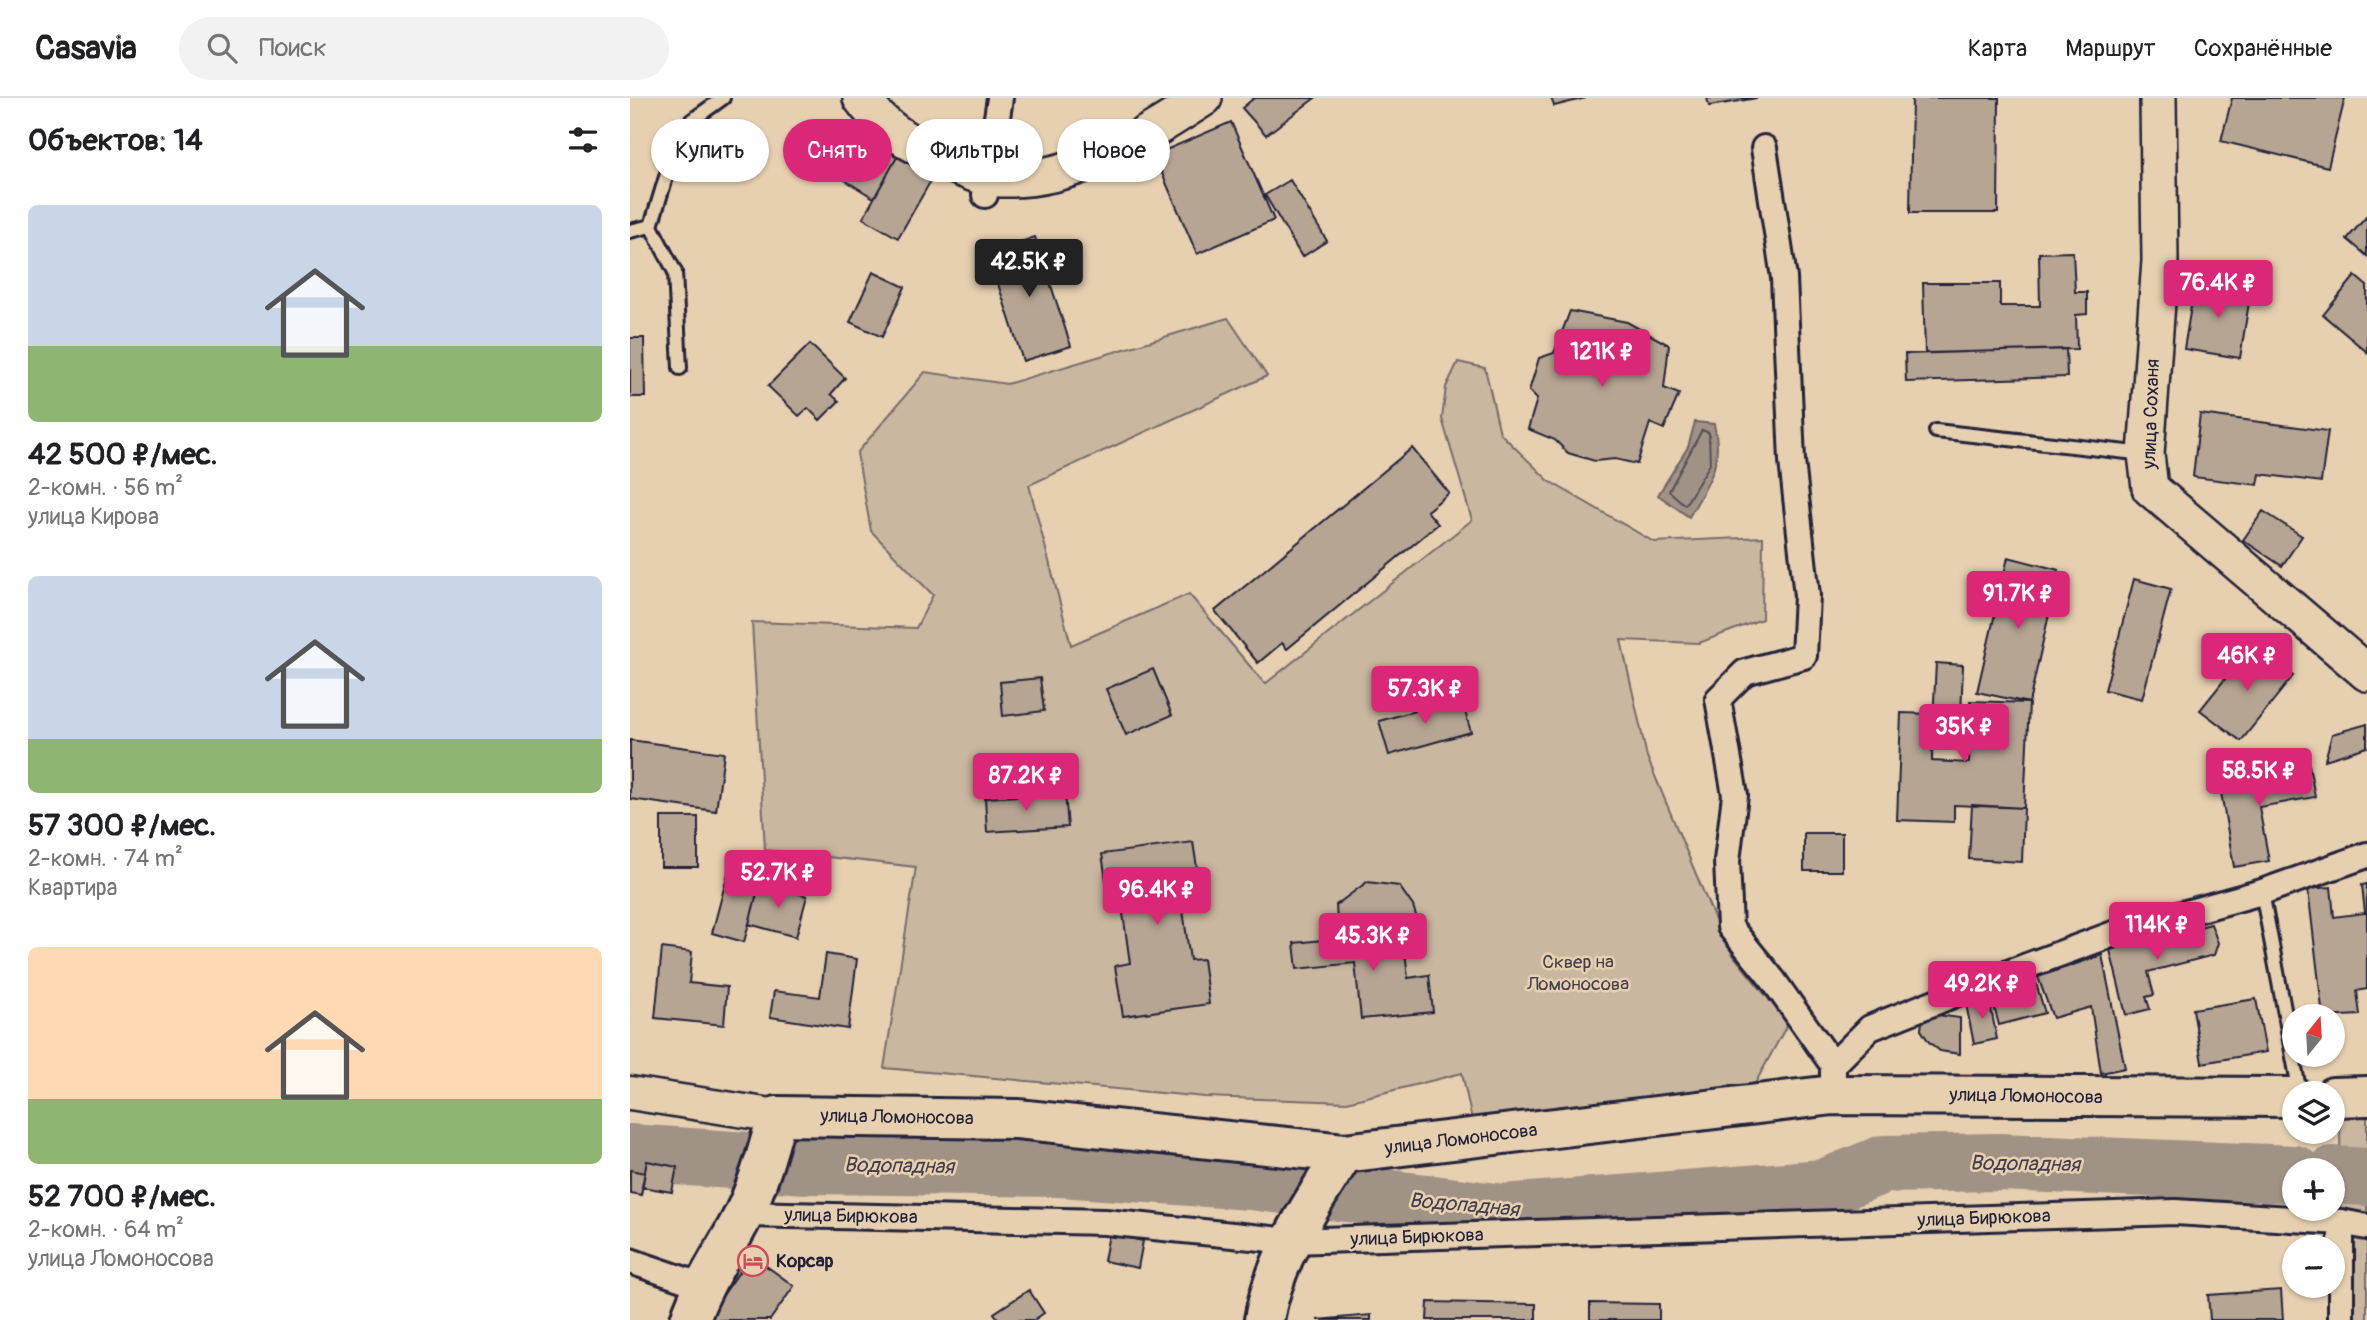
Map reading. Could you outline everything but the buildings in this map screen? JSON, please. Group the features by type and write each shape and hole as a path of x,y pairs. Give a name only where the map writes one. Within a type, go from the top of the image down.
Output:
{"main road":[{"path":"861,98 872,114 910,143 987,187 1050,177 1124,145 1203,98"},
{"name":"улица Соханя","path":"2158,98 2160,261 2146,454 2150,488 2367,673"},
{"name":"улица Ломоносова","path":"777,1116 1017,1119 1344,1153 1833,1080 2282,1097"},
{"path":"2345,1097 2367,1096"},
{"path":"696,1303 744,1214 760,1177 777,1116"},
{"path":"1264,1320 1267,1299 1291,1241 1344,1153"}],"street":[{"path":"987,187 1000,98"},
{"path":"1764,148 1784,278 1792,461 1807,596 1804,656 1745,672 1718,699 1734,795 1727,861 1730,927 1773,980 1833,1080 1870,1028 2124,930 2262,892 2367,855"},
{"name":"улица Ломоносова","path":"630,1093 777,1116"},
{"name":"улица Бирюкова","path":"744,1214 1105,1222 1291,1241 2175,1212 2341,1222 2367,1227"},
{"path":"2341,1222 2341,1320"},
{"path":"630,1261 696,1303"}],"lane":[{"path":"680,368 676,272 652,226 670,164 691,121 723,98"},
{"path":"630,231 652,226"},
{"path":"1937,431 2146,454"},
{"path":"2262,892 2298,1081"}],"green space":[{"name":"Сквер на Ломоносова","path":"1228,318 1267,376 1029,485 1071,645 1189,594 1265,684 1472,520 1442,419 1446,387 1458,362 1485,368 1500,433 1549,481 1654,542 1763,537 1762,619 1699,643 1621,640 1647,757 1721,934 1733,955 1788,1023 1751,1091 1472,1120 1462,1073 1347,1102 1205,1097 884,1068 916,867 765,850 752,622 916,628 933,595 871,531 857,453 925,372 1007,384"},
{"path":"2367,1096 2367,1320 2341,1320 2341,1298 2345,1298 2345,1235 2341,1235 2341,1221 2345,1221 2345,1158 2340,1158 2340,1144 2345,1144 2345,1097"}],"water":[{"path":"1695,422 1714,424 1717,451 1712,473 1689,517 1658,495 1688,447"}],"waterway":[{"name":"Водопадная","path":"630,1153 807,1165 1060,1168 1251,1181 1504,1213 1824,1188 1884,1164 1999,1162 2282,1174"},
{"name":"Водопадная","path":"2345,1176 2367,1177"}],"place":[{"name":"Корсар","path":"753,1261"}]}
